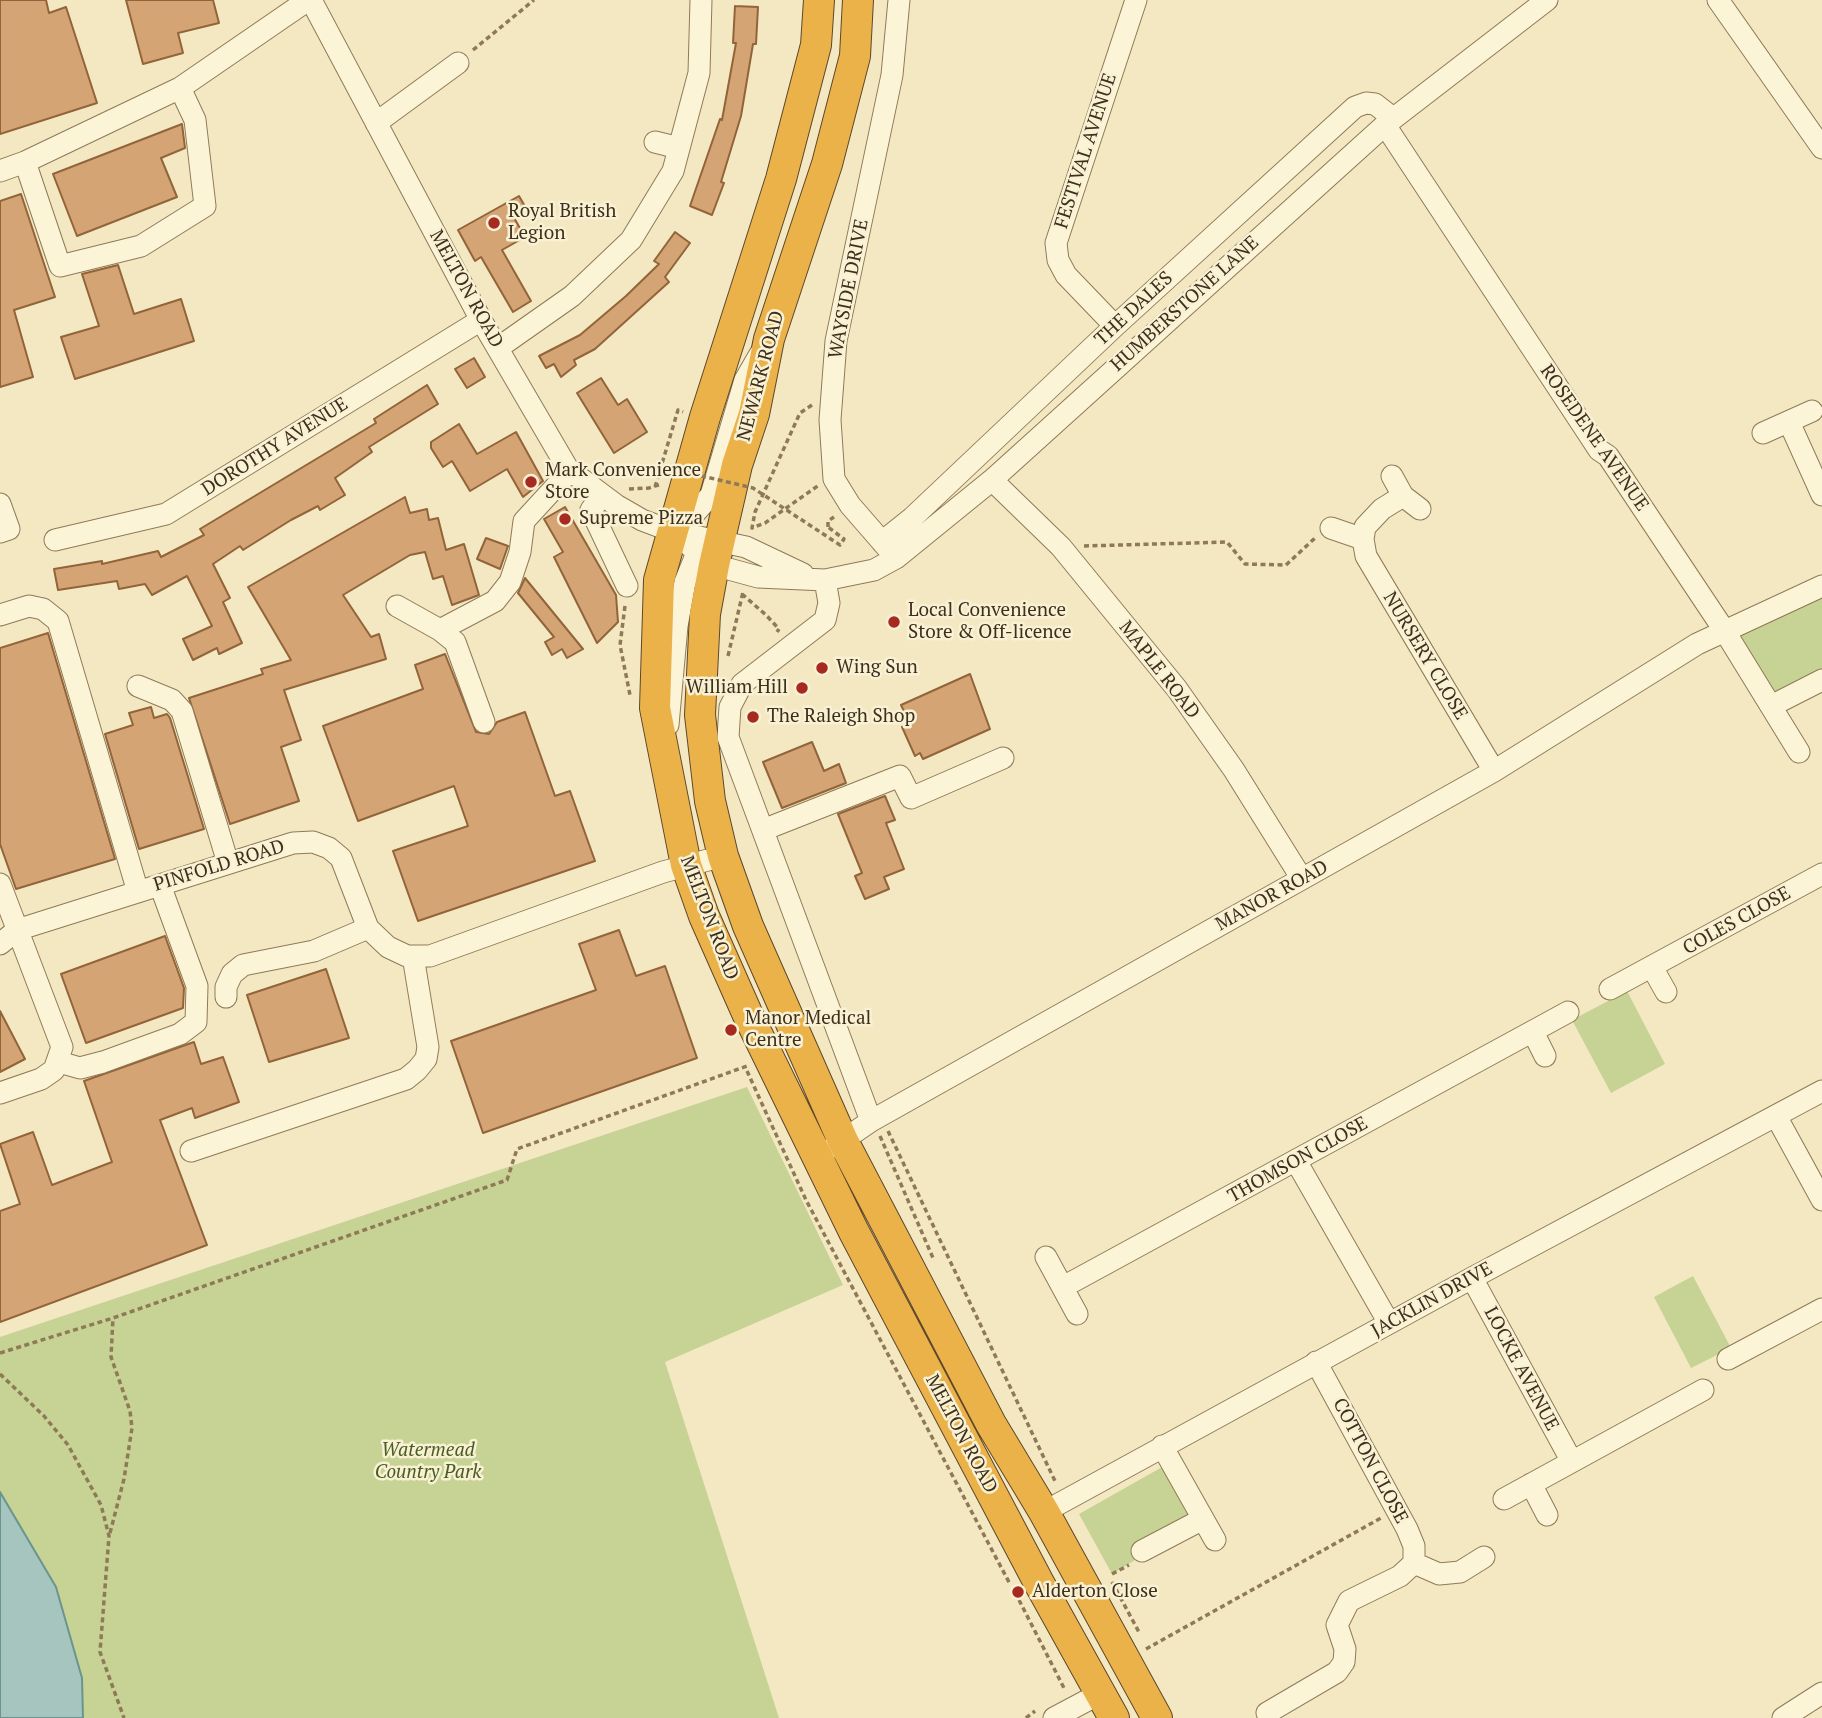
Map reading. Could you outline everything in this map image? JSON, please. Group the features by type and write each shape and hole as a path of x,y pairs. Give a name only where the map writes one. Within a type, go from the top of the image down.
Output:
{"highway":[{"name":"NEWARK ROAD","path":"659,580 671,531 781,179 816,45 819,0"},
{"name":"NEWARK ROAD","path":"703,760 701,666 711,553 754,414 769,339 827,164 855,56 858,0"},
{"name":"MELTON ROAD","path":"659,580 655,708 664,758 686,865 732,982 816,1156 1009,1526 1107,1706"},
{"name":"MELTON ROAD","path":"703,760 723,856 748,926 843,1141 991,1424 1055,1506 1143,1656 1157,1718"},
{"name":"MELTON ROAD","path":"991,1424 984,1440 1012,1502 1009,1526"}],"street":[{"path":"0,171 25,162 180,88 310,0"},
{"name":"MELTON ROAD","path":"310,0 481,320 570,471 642,520 671,531 711,553"},
{"path":"498,348 572,296 631,240 673,171 699,73 701,0"},
{"name":"WAYSIDE DRIVE","path":"834,479 832,404 836,341 892,75 899,0"},
{"name":"FESTIVAL AVENUE","path":"1115,326 1066,275 1058,260 1056,243 1136,0"},
{"name":"HUMBERSTONE LANE","path":"818,579 874,570 896,558 992,481 1389,121 1547,0"},
{"path":"1718,0 1822,148"},
{"path":"376,123 458,63"},
{"path":"25,162 60,266 141,246 205,206 195,120 180,88"},
{"name":"THE DALES","path":"882,542 912,518 1115,326 1355,107 1366,103 1375,104 1389,121"},
{"name":"ROSEDENE AVENUE","path":"1389,121 1598,450 1608,456 1724,630 1799,752"},
{"path":"655,142 679,148"},
{"name":"DOROTHY AVENUE","path":"55,540 166,514 481,320"},
{"path":"671,531 694,514 711,495 746,380 769,339"},
{"path":"1763,433 1812,411"},
{"path":"1789,422 1822,495"},
{"path":"440,630 495,601 513,572 520,552 524,521 570,471"},
{"path":"1331,528 1363,539 1371,518 1411,502 1392,476"},
{"path":"834,479 850,505 896,558"},
{"name":"MAPLE ROAD","path":"992,481 1061,547 1177,689 1234,770 1302,879"},
{"path":"602,495 591,510 628,586"},
{"path":"0,504 9,528 0,532"},
{"name":"NURSERY CLOSE","path":"1363,539 1366,556 1494,772"},
{"path":"664,758 677,626 689,570 711,553 746,547 818,579 829,603 825,620 742,684 730,707 728,737 875,1119"},
{"name":"MANOR ROAD","path":"843,1141 875,1119 1494,772 1698,644 1822,586"},
{"path":"0,615 29,606 43,609 58,621 138,892"},
{"path":"397,606 440,630 455,642 484,722"},
{"path":"1771,706 1822,680"},
{"path":"138,686 168,698 182,711 228,863"},
{"path":"763,830 900,776 911,798 1003,758"},
{"name":"PINFOLD ROAD","path":"8,937 228,863 293,843 313,842 329,848 341,858 368,928 387,947 413,956"},
{"path":"191,1151 406,1079 417,1070 426,1059 428,1047 413,956 430,956 686,865 723,856"},
{"name":"COLES CLOSE","path":"1610,989 1822,874"},
{"path":"59,1062 80,1068 103,1062 180,1034 196,1022 197,986 160,885"},
{"path":"0,1093 41,1079 59,1062 62,1048 58,1031 26,956 8,937 2,888"},
{"path":"226,997 226,987 232,974 243,965 314,951 368,928"},
{"path":"1652,967 1666,992"},
{"name":"THOMSON CLOSE","path":"1063,1287 1568,1012"},
{"path":"1533,1032 1545,1056"},
{"name":"JACKLIN DRIVE","path":"1055,1506 1316,1362 1822,1091"},
{"path":"1776,1116 1822,1200"},
{"path":"816,1156 843,1141"},
{"path":"1296,1161 1390,1323"},
{"path":"1046,1257 1077,1314"},
{"name":"LOCKE AVENUE","path":"1472,1278 1571,1460"},
{"path":"1728,1359 1755,1357 1822,1310"},
{"name":"COTTON CLOSE","path":"1316,1362 1396,1509 1414,1546 1414,1563"},
{"path":"1504,1499 1676,1395 1703,1390"},
{"path":"1161,1446 1215,1540"},
{"path":"1531,1484 1548,1515"},
{"path":"1142,1552 1203,1518"},
{"path":"1267,1713 1282,1694 1326,1681 1344,1662 1345,1649 1337,1625 1349,1601 1400,1576 1414,1563 1439,1574 1460,1572 1485,1557"},
{"path":"1783,1718 1822,1693"},
{"path":"1055,1718 1074,1707 1107,1706"}],"path":[{"path":"458,63 534,0"},
{"path":"832,404 807,406 800,413 755,512 752,528 765,523 815,487 834,479"},
{"path":"668,468 753,488 841,545 844,539 828,527"},
{"path":"657,480 654,487 663,484"},
{"path":"1061,547 1227,542 1245,564 1286,565 1320,533 1331,528"},
{"path":"742,594 779,629 767,651 773,662"},
{"path":"0,1353 113,1318 506,1180 517,1149 747,1066 748,1078 806,1200 1012,1586"},
{"path":"875,1119 897,1146 1055,1506"},
{"path":"113,1318 111,1357 128,1403 132,1429 124,1479 109,1536 100,1652 124,1718"},
{"path":"0,1374 44,1416 68,1446 101,1506 109,1536"},
{"path":"1103,1567 1143,1656 1396,1509"},
{"path":"1017,1596 1074,1707"}],"green space":[{"path":"1822,586 1822,680 1771,706 1724,630"},
{"path":"1627,991 1665,1064 1611,1093 1572,1020"},
{"name":"Watermead Country Park","path":"747,1087 843,1285 665,1362 779,1718 0,1718 0,1337"},
{"path":"1693,1276 1731,1348 1691,1368 1654,1297"},
{"path":"1171,1462 1203,1519 1112,1574 1079,1514"}],"water":[{"path":"0,1492 56,1587 82,1678 83,1718 0,1718"}],"building":[{"path":"0,0 46,0 49,13 66,7 97,103 0,134"},
{"path":"126,0 213,0 219,23 178,33 183,53 143,64"},
{"path":"735,6 758,7 756,44 753,44 741,116 721,182 724,183 712,215 690,206 720,119 722,120 736,43 733,43"},
{"path":"182,124 185,148 161,158 177,197 77,236 53,174"},
{"path":"21,194 55,297 14,310 33,377 0,387 0,201"},
{"name":"Royal British Legion","path":"519,196 526,208 513,216 525,237 502,250 531,301 513,312 481,257 475,261 458,230"},
{"path":"675,232 690,243 665,277 669,282 595,349 574,360 576,365 561,377 554,364 546,368 539,356 580,335 626,296 659,264 654,261"},
{"path":"118,265 134,314 181,299 194,341 75,379 61,337 99,326 82,274"},
{"path":"474,358 485,377 467,388 455,369"},
{"path":"601,378 618,405 627,399 647,432 614,453 577,393"},
{"path":"427,385 438,404 369,447 372,452 335,478 345,495 320,510 318,506 291,520 243,550 240,546 213,564 230,598 223,602 242,643 219,654 217,648 193,660 183,639 212,626 187,576 152,595 145,584 119,589 117,581 58,590 54,569 102,561 102,564 158,551 161,557 204,535 200,529 376,423 374,419"},
{"path":"459,424 477,454 516,432 543,481 523,497 507,469 470,491 452,461 443,467 431,448 431,442"},
{"path":"405,497 410,513 427,509 429,520 438,518 446,550 464,544 479,595 452,605 443,576 433,579 425,552 410,555 343,595 371,637 379,634 386,659 284,690 301,740 281,747 299,801 230,824 189,698 263,674 261,669 291,660 248,587"},
{"path":"565,507 616,595 618,622 597,643 554,557 563,552 544,519"},
{"path":"486,538 508,546 500,569 477,559"},
{"path":"525,578 583,649 567,658 562,649 552,655 545,642 554,637 518,593"},
{"path":"48,633 115,859 16,889 0,844 0,648"},
{"path":"445,654 476,732 489,734 497,722 525,712 555,796 570,791 595,861 418,921 393,851 468,826 454,786 358,821 323,726 423,689 415,665"},
{"path":"970,674 990,729 923,759 920,753 915,756 902,727 910,724 901,705"},
{"path":"151,707 154,718 167,714 170,718 204,829 139,849 105,734 133,725 129,713"},
{"path":"812,742 824,771 839,764 846,783 782,808 763,762"},
{"path":"885,796 895,820 886,823 904,869 884,877 889,889 865,899 855,876 862,873 838,814"},
{"path":"619,930 636,976 665,966 697,1058 483,1133 451,1041 596,990 579,944"},
{"path":"165,936 184,988 183,1008 86,1043 61,974"},
{"path":"326,969 349,1038 269,1062 247,995"},
{"path":"0,1011 25,1059 0,1072"},
{"path":"194,1042 201,1064 223,1057 239,1102 195,1118 192,1108 160,1120 207,1245 0,1322 0,1211 20,1204 0,1144 33,1132 52,1185 112,1162 84,1081"}],"place":[{"name":"Royal British Legion","path":"494,223"},
{"name":"Mark Convenience Store","path":"531,482"},
{"name":"Supreme Pizza","path":"565,519"},
{"name":"Local Convenience Store & Off-licence","path":"894,622"},
{"name":"Wing Sun","path":"822,668"},
{"name":"William Hill","path":"802,688"},
{"name":"The Raleigh Shop","path":"753,717"},
{"name":"Manor Medical Centre","path":"731,1030"},
{"name":"Alderton Close","path":"1018,1592"}]}
